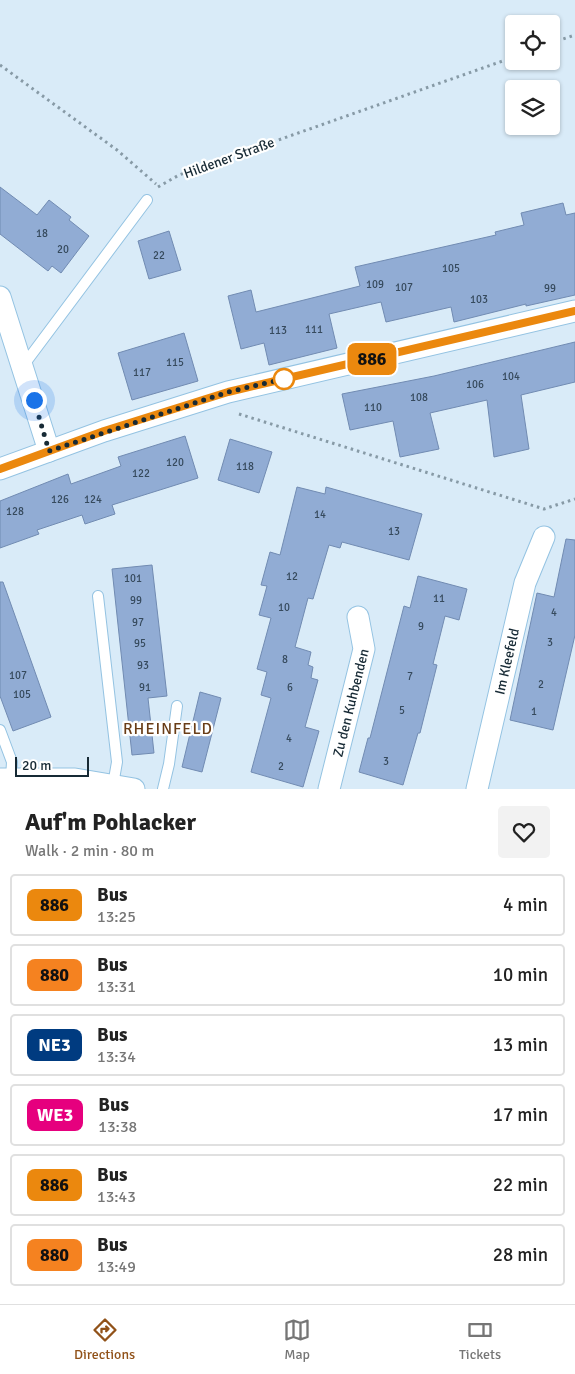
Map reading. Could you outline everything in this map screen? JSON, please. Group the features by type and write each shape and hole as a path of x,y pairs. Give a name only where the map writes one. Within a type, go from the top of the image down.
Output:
{"street":[{"path":"0,297 49,451"},
{"path":"0,469 228,392 575,311"},
{"name":"Im Kleefeld","path":"477,789 525,583 544,536"},
{"name":"Zu den Kuhbenden","path":"329,789 364,649 358,616"},
{"path":"6,778 66,779 124,787"}],"lane":[{"path":"23,366 147,200"},
{"path":"98,596 118,762 124,787"},
{"path":"163,789 169,764 177,706"},
{"path":"0,730 12,762 6,778"}],"path":[{"path":"560,40 575,34"},
{"name":"Hildener Straße","path":"147,200 158,186 179,175 505,60"},
{"path":"0,64 117,150 158,186"},
{"path":"228,392 234,412 544,509 575,499"}],"building":[{"path":"0,187 37,215 49,200 71,217 69,220 89,236 61,273 52,266 48,271 0,234"},
{"path":"563,203 566,215 575,213 575,295 526,306 526,304 454,322 451,307 386,322 381,302 329,314 337,348 269,365 264,343 241,349 228,296 251,290 256,312 360,286 355,267 496,235 495,232 524,225 521,213"},
{"path":"169,231 181,270 149,279 138,241"},
{"path":"184,333 198,381 132,400 118,353"},
{"path":"575,342 575,382 521,395 529,449 494,457 487,400 430,413 439,449 400,457 393,421 350,430 342,394 434,376"},
{"path":"185,436 198,478 112,505 115,514 85,524 82,515 37,530 39,534 0,548 0,501 68,474 71,484 121,466 118,457"},
{"path":"230,439 272,452 259,493 218,480"},
{"path":"297,487 325,494 326,487 422,514 409,560 342,542 340,548 329,545 313,599 308,598 295,647 311,652 308,665 313,667 311,678 318,680 305,727 319,731 303,787 251,772 271,698 261,695 267,672 257,669 271,618 259,615 267,586 261,585 270,552 280,555"},
{"path":"566,539 575,540 575,635 553,730 510,720 537,593 554,597"},
{"path":"152,565 167,696 148,698 154,753 132,755 112,569"},
{"path":"418,576 467,589 459,620 445,616 433,664 437,665 420,733 418,733 403,785 359,772 368,738 370,738 404,606 410,608"},
{"path":"0,582 3,582 51,717 13,731 0,696"},
{"path":"200,692 221,698 202,772 182,767"}],"bus line":[{"name":"886","path":"0,469 104,431 228,392 575,311"}],"district":[{"name":"RHEINFELD","path":"168,729"}],"route":[{"path":"34,400 49,451 104,431 228,392 284,379"}]}
